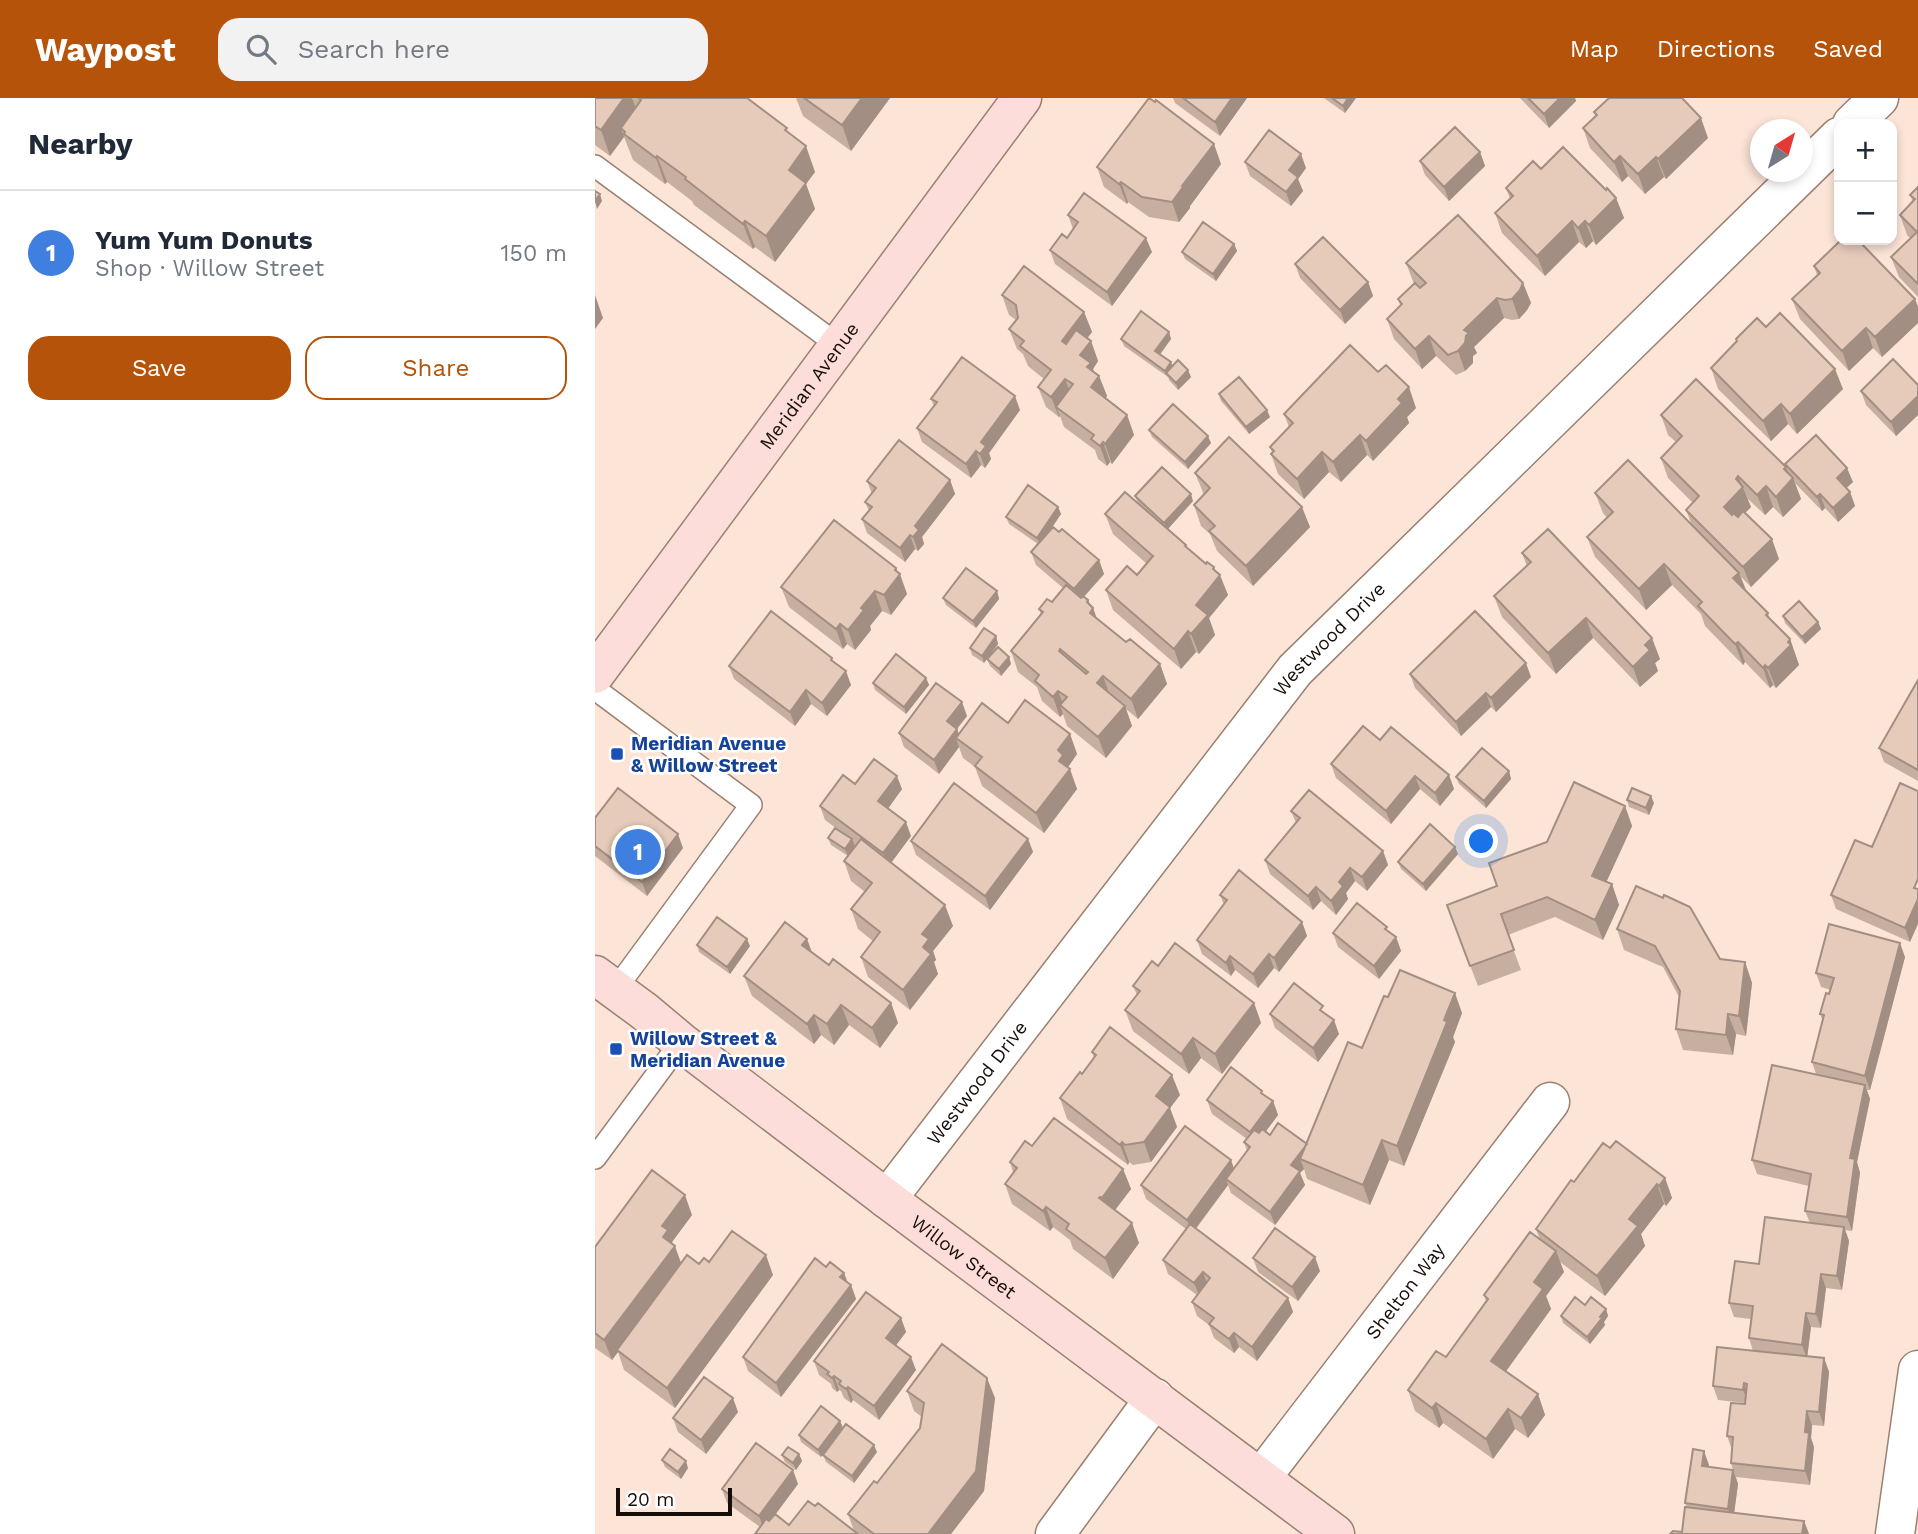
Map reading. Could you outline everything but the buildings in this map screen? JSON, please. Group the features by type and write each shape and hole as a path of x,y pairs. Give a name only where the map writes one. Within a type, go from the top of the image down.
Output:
{"main road":[{"name":"Meridian Avenue","path":"595,674 1022,98"},
{"name":"Willow Street","path":"605,982 887,1199 1335,1534"}],"street":[{"path":"1857,119 1879,98"},
{"name":"Westwood Drive","path":"887,1199 1295,670 1834,141"},
{"name":"Shelton Way","path":"1261,1478 1550,1102"},
{"path":"1895,1534 1918,1370"},
{"path":"1055,1534 1155,1398"}],"lane":[{"path":"595,166 838,345"},
{"path":"595,689 751,805 605,982"},
{"path":"595,1158 681,1042"}],"place":[{"name":"Meridian Avenue & Willow Street","path":"617,754"},
{"name":"Yum Yum Donuts","path":"638,852"},
{"name":"Willow Street & Meridian Avenue","path":"616,1049"}]}
